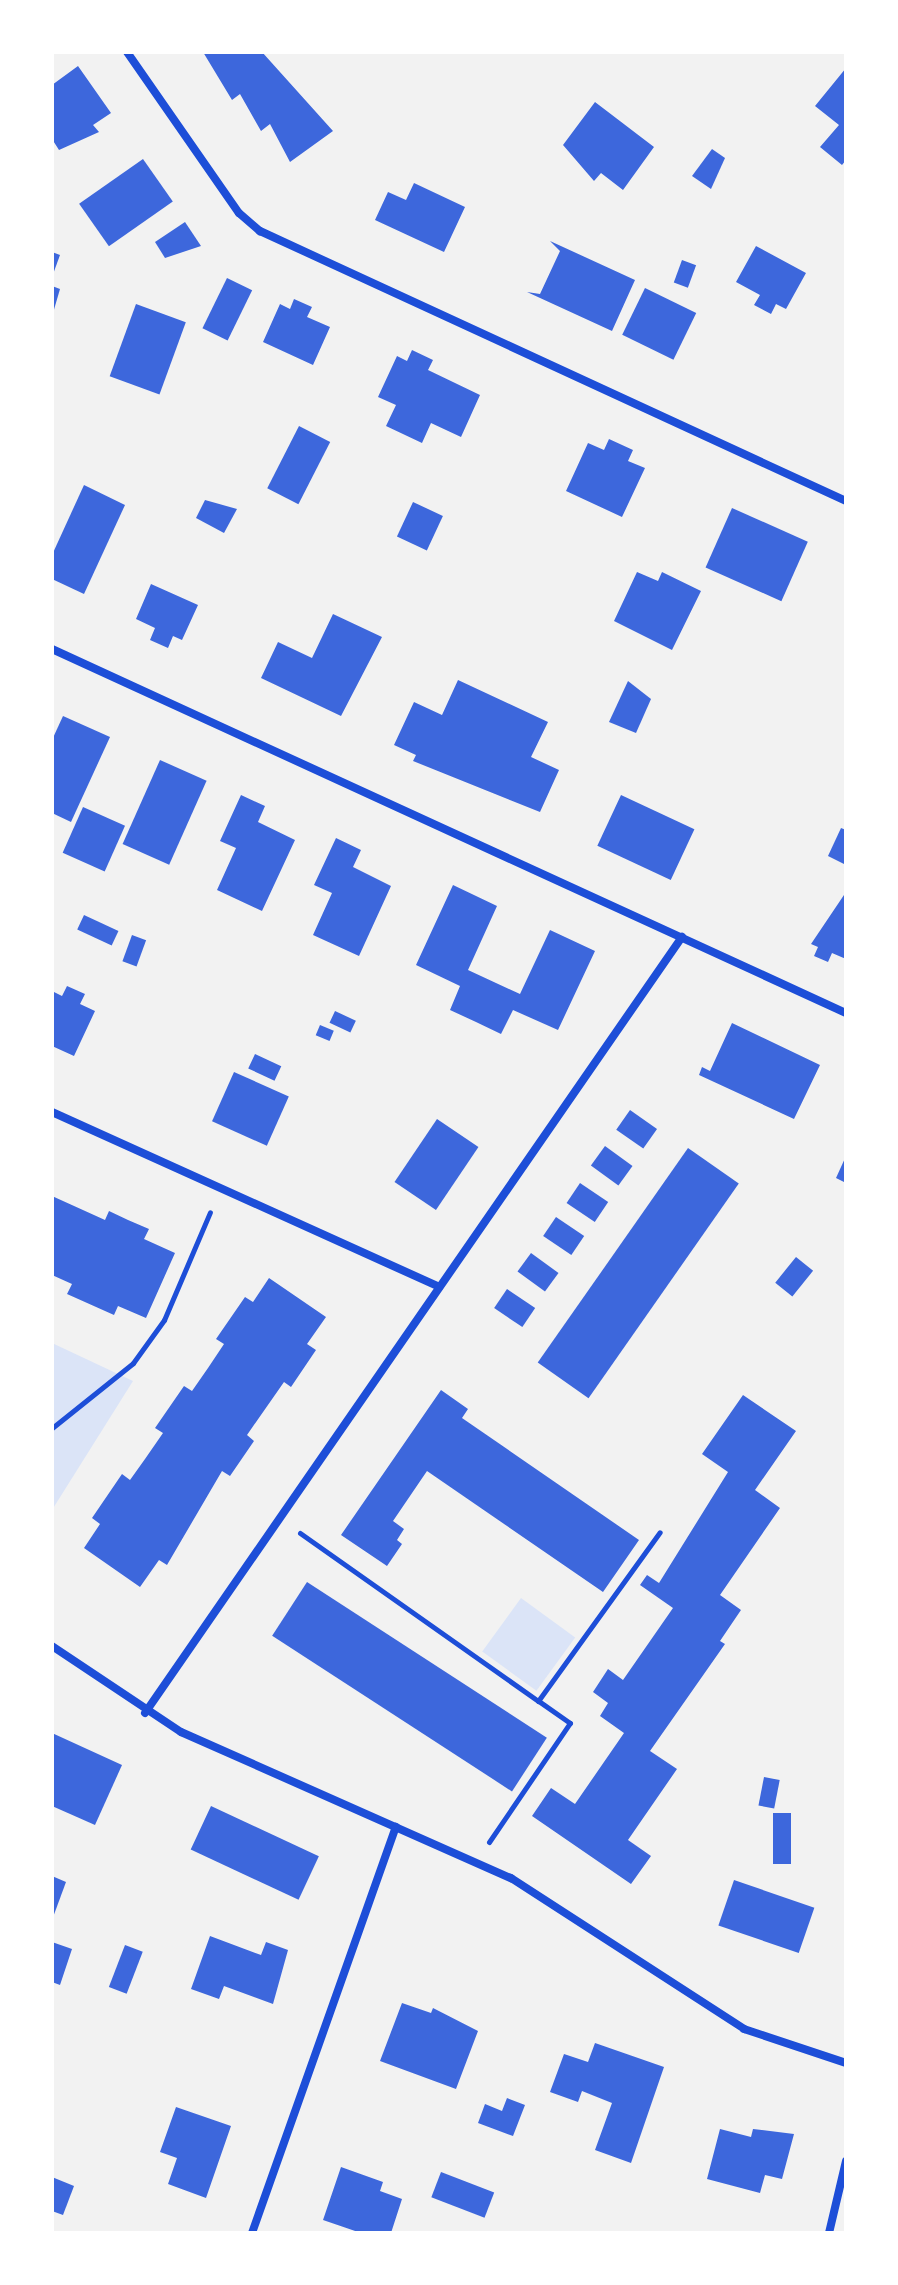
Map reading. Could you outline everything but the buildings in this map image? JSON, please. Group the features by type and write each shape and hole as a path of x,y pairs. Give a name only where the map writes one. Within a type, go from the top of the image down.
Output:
{"street":[{"path":"127,52 239,213 260,231 846,501"},
{"path":"52,649 846,1013"},
{"path":"145,1713 682,937"},
{"path":"52,1112 439,1287"},
{"path":"52,1646 145,1713 475,1862 744,2029 846,2063"},
{"path":"252,2233 396,1827"},
{"path":"829,2233 846,2161"}],"path":[{"path":"52,1428 133,1363 164,1320 221,1188"},
{"path":"280,1518 570,1723 475,1862"},
{"path":"538,1701 660,1532"}],"shaded area":[{"path":"52,1343 133,1381 52,1510"},
{"path":"521,1598 575,1637 536,1691 482,1651"}]}
